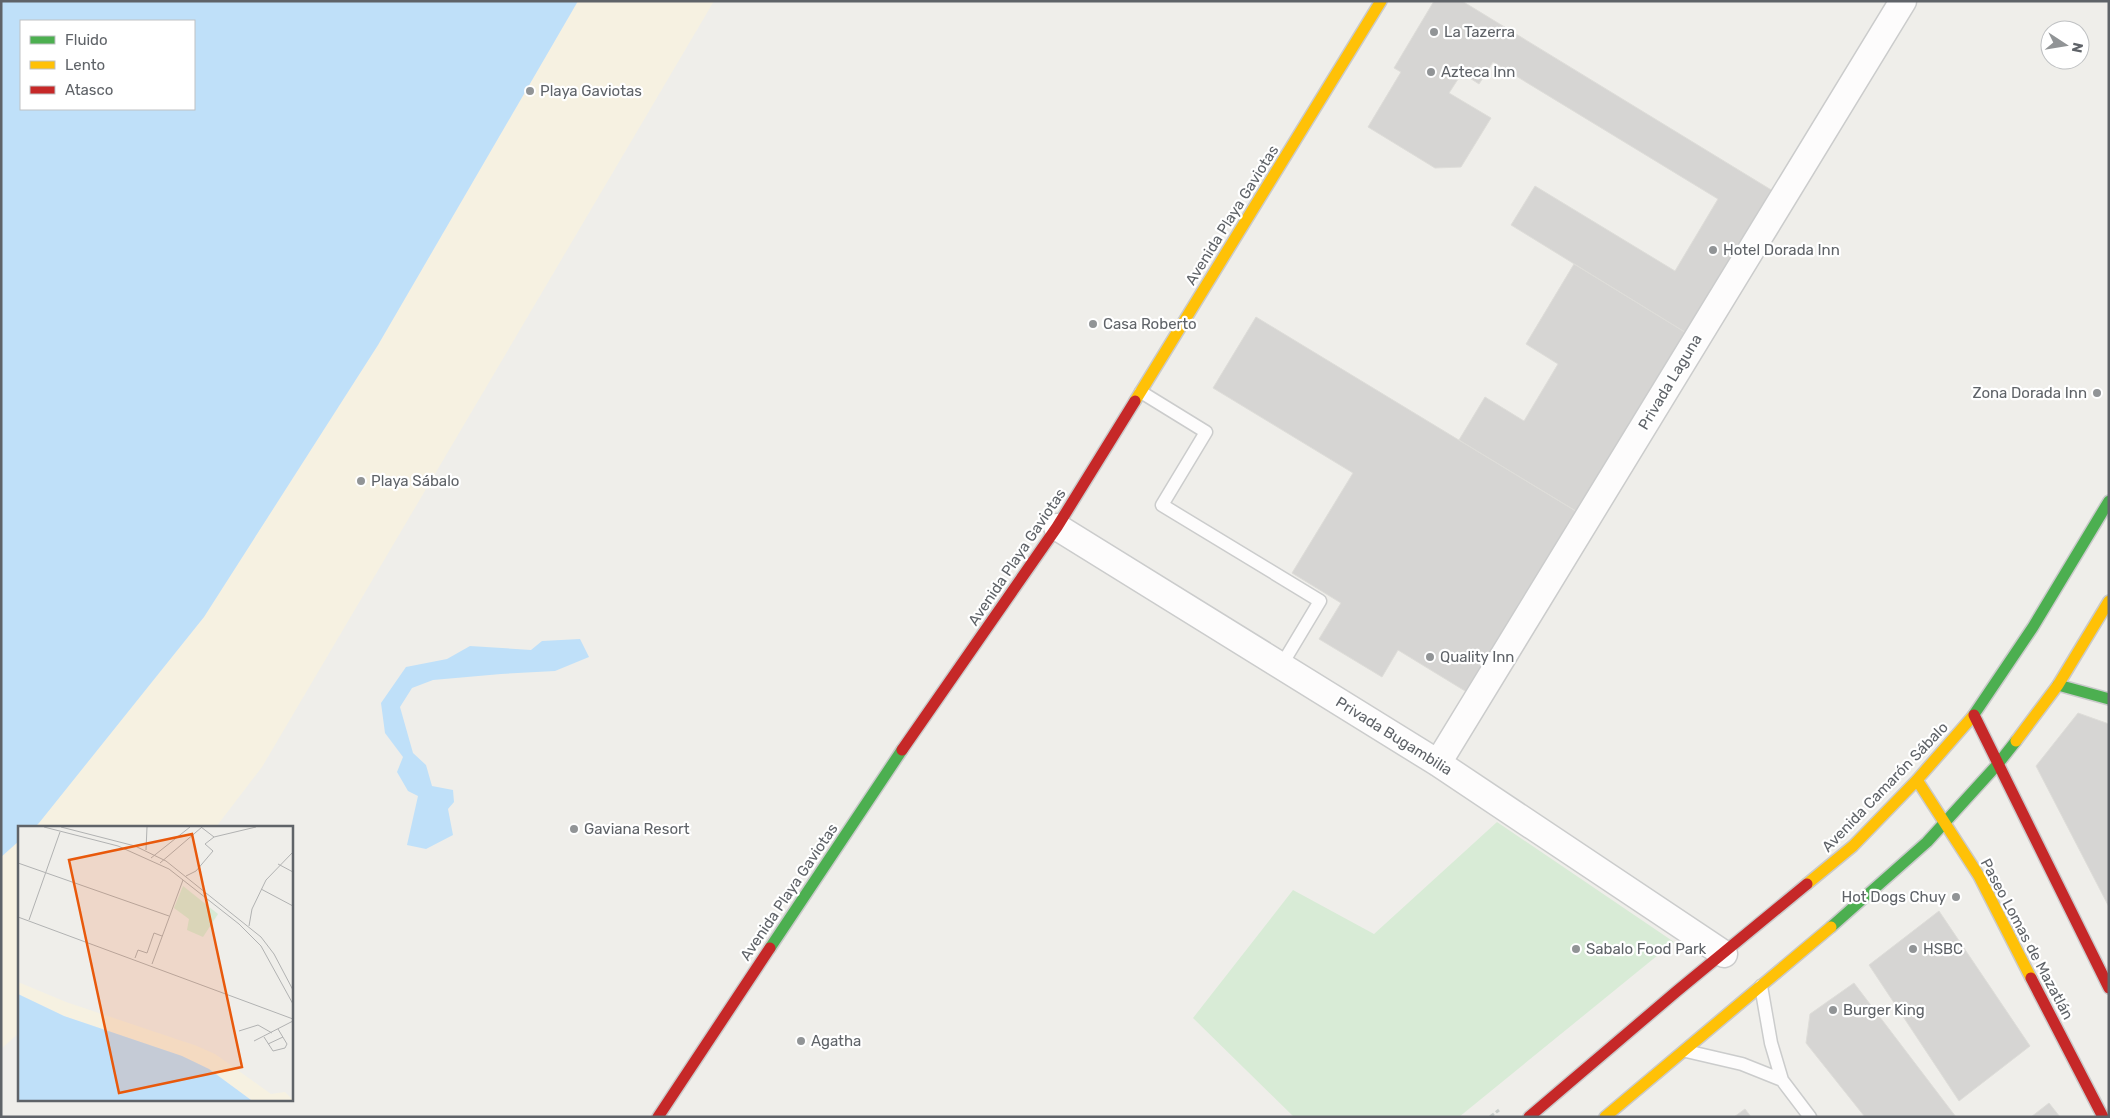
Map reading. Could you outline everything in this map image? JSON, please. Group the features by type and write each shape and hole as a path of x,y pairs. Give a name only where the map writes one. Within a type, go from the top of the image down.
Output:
{"street":[{"name":"Avenida Playa Gaviotas","path":"658,1117 870,797 1057,527 1381,1"},
{"name":"Privada Laguna","path":"1438,763 1903,1"},
{"name":"Avenida Camarón Sábalo","path":"1529,1117 1677,990 1724,954 1853,846 1918,780 1974,715 2033,627 2109,501"},
{"name":"Privada Bugambilia","path":"1057,527 1438,763 1724,954"},
{"path":"1605,1117 1828,929 1927,842 1997,765 2058,685 2109,601"},
{"path":"2058,685 2109,699"},
{"path":"1974,715 1997,765 2109,988"},
{"name":"Paseo Lomas de Mazatlán","path":"1918,780 1979,876 2103,1117"}],"lane":[{"path":"1141,392 1206,432 1162,505 1320,601 1281,666"},
{"path":"1760,986 1771,1043 1782,1080 1810,1117"},
{"path":"1683,1050 1742,1064 1782,1080"}],"green space":[{"path":"1497,822 1674,942 1459,1117 1294,1117 1193,1018 1293,890 1374,934"}],"sand":[{"name":"Playa Sábalo","path":"578,1 714,1 262,767 217,826 36,826 204,617 378,345"},
{"path":"18,842 18,1034 1,1049 1,857"}],"water":[{"path":"1,1 578,1 378,345 204,617 39,823 36,826 18,826 18,842 1,857"},
{"path":"580,639 589,657 555,671 433,680 412,688 400,707 413,753 426,765 432,786 453,790 454,802 448,809 453,835 426,849 407,845 418,796 408,791 397,772 403,757 385,733 381,703 406,667 447,659 470,646 531,650 542,641"}],"building":[{"path":"1434,1 1462,1 1773,191 1688,334 1511,225 1535,186 1675,271 1718,199 1493,62 1479,84 1462,73 1449,93 1491,118 1461,167 1435,168 1368,127 1401,72 1394,68"},
{"path":"1574,264 1688,334 1579,513 1459,440 1485,397 1524,421 1558,364 1526,344"},
{"path":"1256,317 1579,513 1470,694 1398,650 1382,677 1319,639 1341,603 1292,573 1353,473 1213,388"},
{"path":"2078,713 2109,724 2109,907 2036,766"},
{"path":"1939,911 2030,1046 1959,1101 1869,965"},
{"path":"1854,983 1956,1117 1865,1117 1806,1043 1810,1014"},
{"path":"2049,1103 2060,1117 2031,1117"},
{"path":"1745,1109 1751,1117 1734,1117"}],"traffic: fast":[{"path":"1973,716 2033,627 2109,501"},
{"path":"2058,685 2109,699"},
{"path":"1831,927 1927,842 1997,765 2016,741"},
{"path":"770,948 902,750"}],"traffic: slow":[{"path":"1135,401 1381,1"},
{"path":"2016,741 2058,685 2109,601"},
{"path":"1807,884 1853,846 1917,780 1973,716"},
{"path":"1917,780 1979,876 2031,978"},
{"path":"1605,1117 1831,927"}],"traffic: jam":[{"path":"902,750 1057,527 1135,401"},
{"path":"1974,715 2109,988"},
{"path":"1529,1117 1807,884"},
{"path":"658,1117 770,948"},
{"path":"2031,978 2103,1117"}],"place":[{"name":"La Tazerra","path":"1434,32"},
{"name":"Azteca Inn","path":"1431,72"},
{"name":"Playa Gaviotas","path":"530,91"},
{"name":"Hotel Dorada Inn","path":"1713,250"},
{"name":"Casa Roberto","path":"1093,324"},
{"name":"Zona Dorada Inn","path":"2097,393"},
{"name":"Playa Sábalo","path":"361,481"},
{"name":"Quality Inn","path":"1430,657"},
{"name":"Gaviana Resort","path":"574,829"},
{"name":"Hot Dogs Chuy","path":"1956,897"},
{"name":"Sabalo Food Park","path":"1576,949"},
{"name":"HSBC","path":"1913,949"},
{"name":"Burger King","path":"1833,1010"},
{"name":"Agatha","path":"801,1041"}]}
